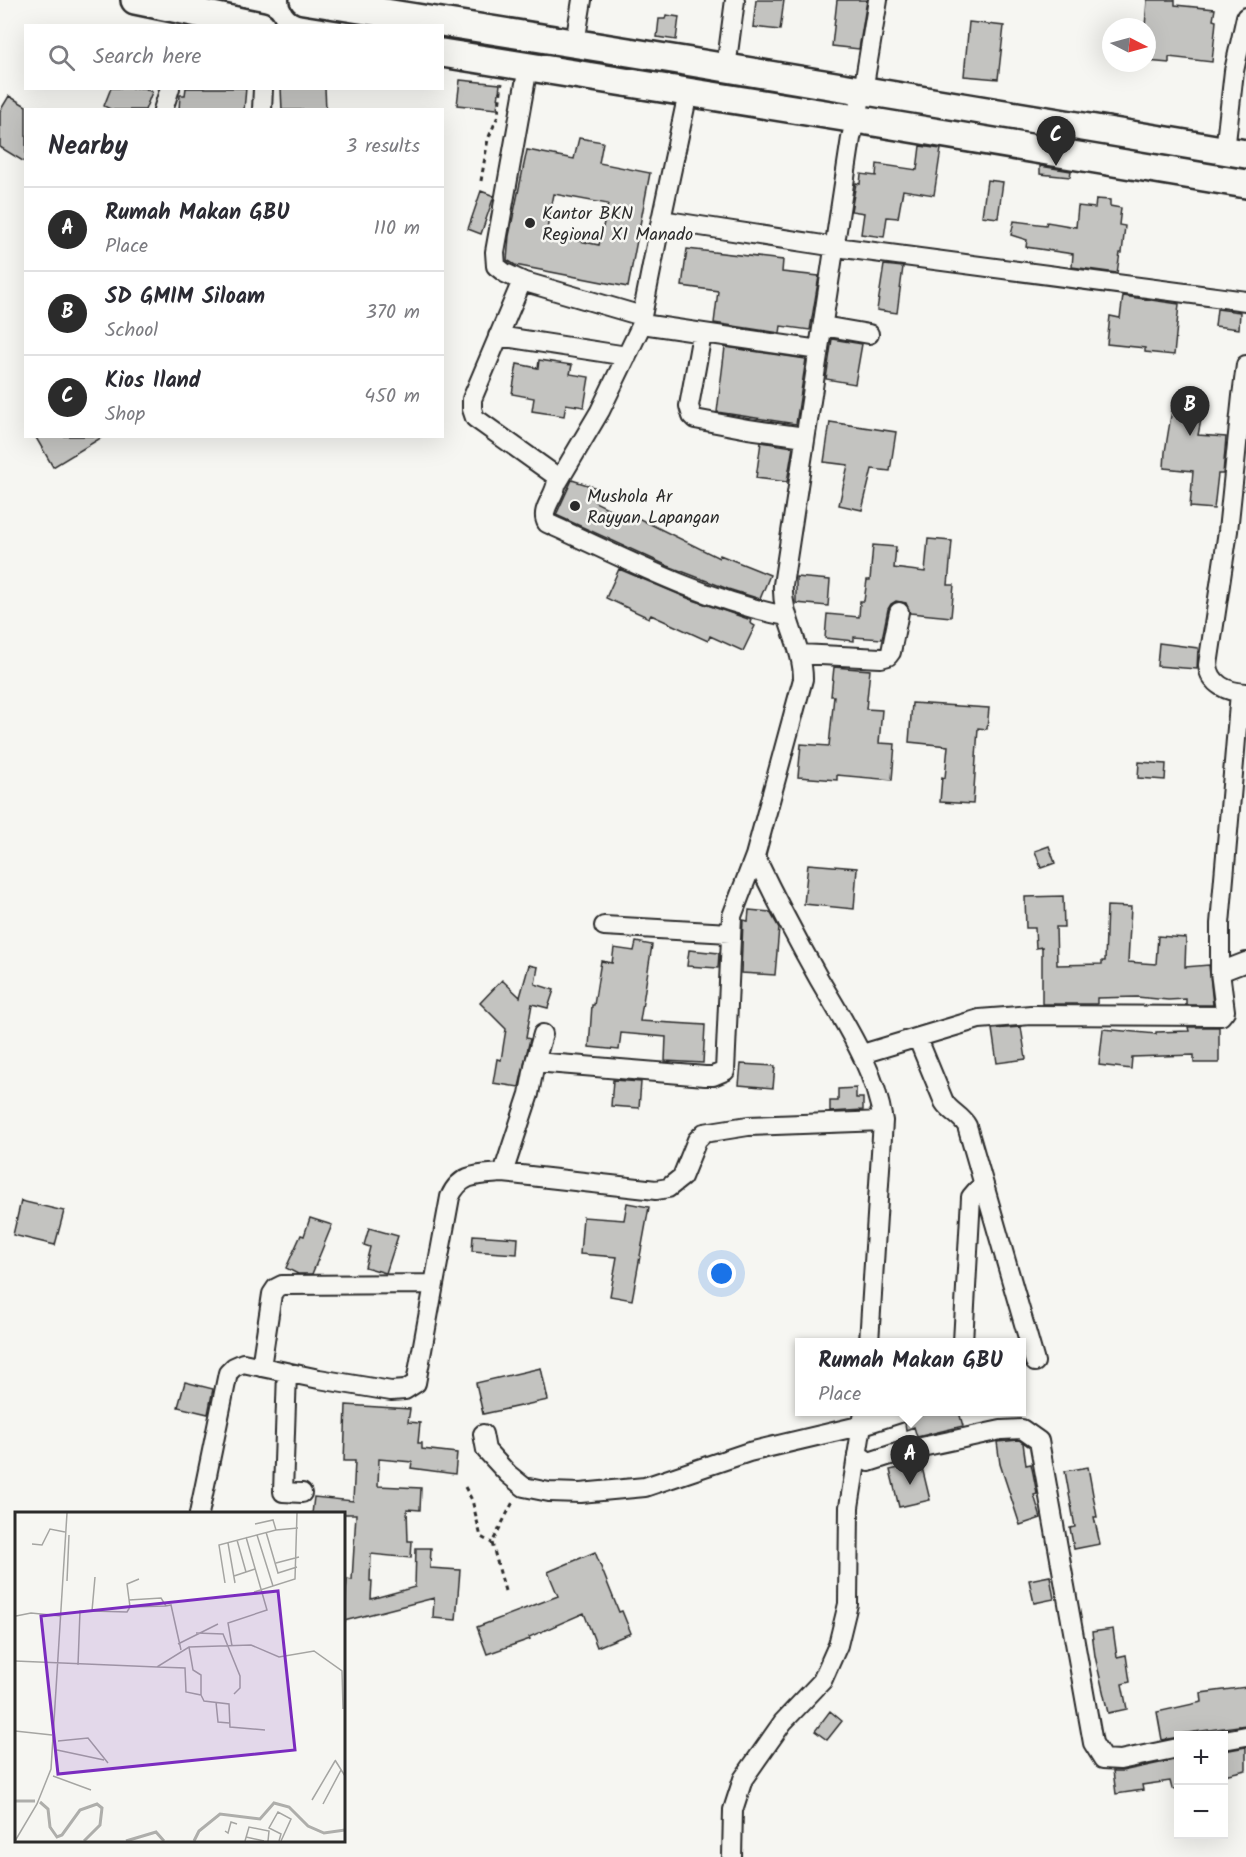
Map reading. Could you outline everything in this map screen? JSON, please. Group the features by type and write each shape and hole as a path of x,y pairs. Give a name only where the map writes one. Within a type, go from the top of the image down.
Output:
{"highway":[{"path":"135,0 190,19 241,24"},
{"path":"308,0 1235,152"},
{"path":"444,53 1246,184"}],"street":[{"path":"574,43 582,0"},
{"path":"726,68 735,0"},
{"path":"535,1062 705,1076 713,1076 725,1071 732,916 755,856 803,679 800,654 786,616 782,597 783,585 856,119 878,0"},
{"path":"1235,152 1234,71 1246,17"},
{"path":"516,65 494,260 496,266 522,281 642,319 650,325 819,350"},
{"path":"163,108 169,90"},
{"path":"262,108 263,90"},
{"path":"688,93 642,319 600,411 558,482 544,518 547,523 712,597 755,610 786,616"},
{"path":"661,220 836,247 1246,301"},
{"path":"522,281 472,399 472,409 475,418 556,476 558,482"},
{"path":"823,326 869,334"},
{"path":"702,334 689,406 690,414 695,419 805,437"},
{"path":"498,336 627,356"},
{"path":"862,1054 979,1019 1031,1015 1221,1016 1225,1011 1220,924 1243,693 1226,690 1215,682 1209,674 1208,665 1228,531 1246,364"},
{"path":"800,654 881,658 888,656 891,652 899,612"},
{"path":"755,856 782,912 862,1054 879,1096 883,1121 869,1338"},
{"path":"604,926 730,933"},
{"path":"1221,972 1246,962"},
{"path":"503,1173 529,1094 543,1034"},
{"path":"918,1039 944,1102 948,1109 966,1123 1035,1362"},
{"path":"199,1512 228,1373 234,1367 243,1363 391,1391 405,1390 416,1383 450,1197 455,1186 462,1180 471,1176 503,1173 656,1190 668,1188 682,1177 697,1140 704,1133 748,1126 883,1121"},
{"path":"963,1338 971,1197 974,1191 985,1189"},
{"path":"261,1367 272,1294 282,1285 434,1284"},
{"path":"287,1372 283,1492 302,1493"},
{"path":"483,1434 486,1450 508,1474 524,1487 549,1492 580,1493 645,1487 748,1452 864,1418 849,1507 848,1604 838,1646 822,1681 783,1722 743,1779 733,1810 732,1857"},
{"path":"857,1454 869,1462 903,1451 1001,1430 1022,1429 1039,1442 1093,1743 1104,1759 1120,1760 1174,1749"},
{"path":"1228,1739 1246,1736"}],"path":[{"path":"481,181 488,139 516,65"},
{"path":"465,1487 472,1500 481,1537 492,1543"},
{"path":"506,1591 492,1543 512,1503 524,1487"}],"building":[{"path":"756,0 784,0 780,30 753,27"},
{"path":"837,0 867,0 859,49 832,46"},
{"path":"1147,0 1175,0 1175,5 1215,9 1212,62 1169,57 1169,63 1156,62 1156,18 1146,18"},
{"path":"666,15 679,17 676,40 657,37 659,19 665,19"},
{"path":"969,22 1004,26 998,79 964,76"},
{"path":"460,80 500,84 497,109 457,105"},
{"path":"110,90 148,90 152,92 146,108 108,108 104,106"},
{"path":"186,90 246,90 244,108 179,108 180,95 185,95"},
{"path":"281,90 325,90 326,108 282,108"},
{"path":"9,96 26,106 24,108 24,162 0,147 0,111"},
{"name":"Kantor BKN Regional XI Manado","path":"579,138 603,142 599,163 650,173 628,287 515,265 507,260 509,236 527,150 574,159","holes":["554,194 608,204 599,245 546,234"]},
{"path":"920,146 941,149 934,195 903,190 898,218 887,217 884,237 861,234 864,213 851,211 856,183 860,184 861,174 876,176 877,164 917,170"},
{"path":"1040,166 1071,171 1070,177 1040,174"},
{"path":"987,180 1003,182 998,218 982,216"},
{"path":"481,191 494,196 481,234 468,229"},
{"path":"1096,199 1110,200 1110,206 1121,208 1119,225 1125,226 1117,273 1072,267 1073,254 1026,247 1027,240 1011,235 1014,221 1046,225 1047,222 1076,227 1078,206 1095,208"},
{"path":"687,249 783,260 782,272 819,276 810,330 781,326 780,333 714,323 718,291 682,286"},
{"path":"884,265 903,267 897,313 877,310"},
{"path":"1123,296 1179,304 1174,355 1145,352 1145,348 1107,344 1110,316 1120,318"},
{"path":"1217,309 1240,312 1239,329 1215,326"},
{"path":"832,339 862,344 855,384 826,379"},
{"path":"725,347 806,359 796,424 717,412"},
{"path":"539,360 572,365 570,374 589,377 584,407 566,404 564,416 532,411 534,398 512,394 517,364 538,368"},
{"path":"1174,397 1205,399 1198,435 1226,437 1223,474 1218,474 1214,509 1190,507 1193,471 1164,468"},
{"path":"830,422 896,432 890,471 872,469 862,510 839,505 848,465 824,462"},
{"path":"36,438 101,438 53,467"},
{"path":"761,442 793,447 787,482 756,478"},
{"path":"572,480 600,489 595,502 636,522 638,518 719,558 720,555 770,575 760,599 668,566 556,515"},
{"path":"928,539 952,541 948,585 954,585 951,617 910,613 906,603 896,601 888,609 882,639 854,637 854,641 825,638 827,614 859,617 860,601 864,601 867,580 870,580 873,545 896,547 894,568 925,572"},
{"path":"619,569 690,599 751,620 750,623 755,626 743,651 710,636 708,641 651,615 649,618 606,598"},
{"path":"796,577 830,580 828,606 796,603"},
{"path":"1159,643 1198,648 1197,669 1157,666"},
{"path":"834,667 870,670 866,709 882,710 879,743 895,744 892,780 837,775 837,780 798,777 801,744 829,746 834,696 831,696"},
{"path":"912,703 989,708 987,729 978,728 973,804 940,802 948,746 909,742"},
{"path":"1139,762 1166,764 1165,780 1138,778"},
{"path":"1049,846 1055,863 1041,868 1035,851"},
{"path":"808,864 857,868 854,909 804,904"},
{"path":"1063,896 1064,927 1056,927 1057,965 1102,964 1102,961 1105,961 1107,906 1131,907 1128,962 1156,964 1158,936 1186,938 1185,967 1209,965 1213,1005 1186,1005 1186,999 1137,997 1097,998 1097,1004 1042,1004 1042,947 1036,948 1035,928 1026,928 1025,897"},
{"path":"749,910 770,912 779,928 775,975 741,973 743,920 748,921"},
{"path":"636,942 652,945 640,1021 705,1025 703,1063 665,1061 666,1037 621,1033 619,1050 589,1047 592,1005 594,1005 601,961 612,963 614,948 634,951"},
{"path":"689,950 719,953 718,968 687,966"},
{"path":"529,965 538,967 535,984 554,990 548,1008 532,1004 526,1038 530,1039 519,1087 493,1083 497,1059 501,1060 506,1029 480,1003 502,980 520,997"},
{"path":"1021,1027 1026,1059 997,1063 992,1029"},
{"path":"1188,1027 1219,1027 1219,1063 1194,1063 1194,1055 1132,1057 1131,1069 1099,1065 1103,1029 1156,1034 1156,1032 1189,1031"},
{"path":"741,1064 775,1066 773,1088 739,1085"},
{"path":"613,1080 641,1082 639,1108 611,1106"},
{"path":"856,1088 856,1098 863,1098 863,1110 830,1112 830,1101 838,1101 838,1089"},
{"path":"21,1201 64,1211 55,1245 13,1235"},
{"path":"627,1203 649,1207 632,1300 610,1296 617,1257 580,1254 583,1217 624,1220"},
{"path":"310,1218 332,1225 312,1274 298,1274 286,1268 301,1235 304,1236"},
{"path":"369,1228 398,1236 386,1273 365,1267 370,1247 364,1245"},
{"path":"473,1235 518,1238 517,1254 472,1251"},
{"path":"541,1368 548,1400 483,1414 476,1383"},
{"path":"185,1382 213,1389 208,1414 178,1407"},
{"path":"346,1405 410,1409 408,1422 420,1423 418,1443 422,1443 422,1449 457,1453 455,1474 411,1468 412,1462 379,1459 378,1486 421,1488 420,1510 407,1509 408,1541 412,1541 411,1558 371,1554 370,1581 372,1581 371,1599 415,1587 416,1548 431,1548 430,1568 460,1570 456,1620 433,1618 434,1598 345,1621 347,1579 352,1580 356,1514 312,1512 314,1497 353,1501 355,1461 344,1461"},
{"path":"913,1416 960,1416 963,1426 917,1437 914,1427 906,1430 905,1423"},
{"path":"1019,1440 1023,1443 1026,1465 1031,1464 1037,1494 1034,1495 1041,1518 1020,1525 1000,1464 997,1442"},
{"path":"921,1463 930,1500 899,1507 890,1470"},
{"path":"1088,1467 1100,1544 1074,1549 1070,1528 1075,1527 1065,1471"},
{"path":"595,1552 619,1612 622,1611 631,1633 597,1647 584,1613 529,1637 530,1639 487,1654 477,1627 558,1596 548,1572"},
{"path":"1050,1576 1054,1599 1034,1603 1029,1580"},
{"path":"1113,1629 1117,1657 1126,1655 1130,1682 1122,1684 1127,1709 1108,1713 1092,1632"},
{"path":"1246,1687 1246,1725 1202,1731 1174,1731 1174,1738 1162,1740 1157,1712 1202,1702 1201,1693"},
{"path":"830,1711 842,1721 827,1740 815,1731"},
{"path":"1246,1747 1246,1770 1228,1774 1228,1750"},
{"path":"1174,1760 1174,1789 1172,1789 1170,1781 1142,1785 1143,1790 1116,1794 1113,1771"}],"place":[{"name":"Kios Iland","path":"1056,166"},
{"name":"Kantor BKN Regional XI Manado","path":"530,223"},
{"name":"SD GMIM Siloam","path":"1190,436"},
{"name":"Mushola Ar Rayyan Lapangan","path":"575,506"},
{"name":"Rumah Makan GBU","path":"910,1485"}]}
